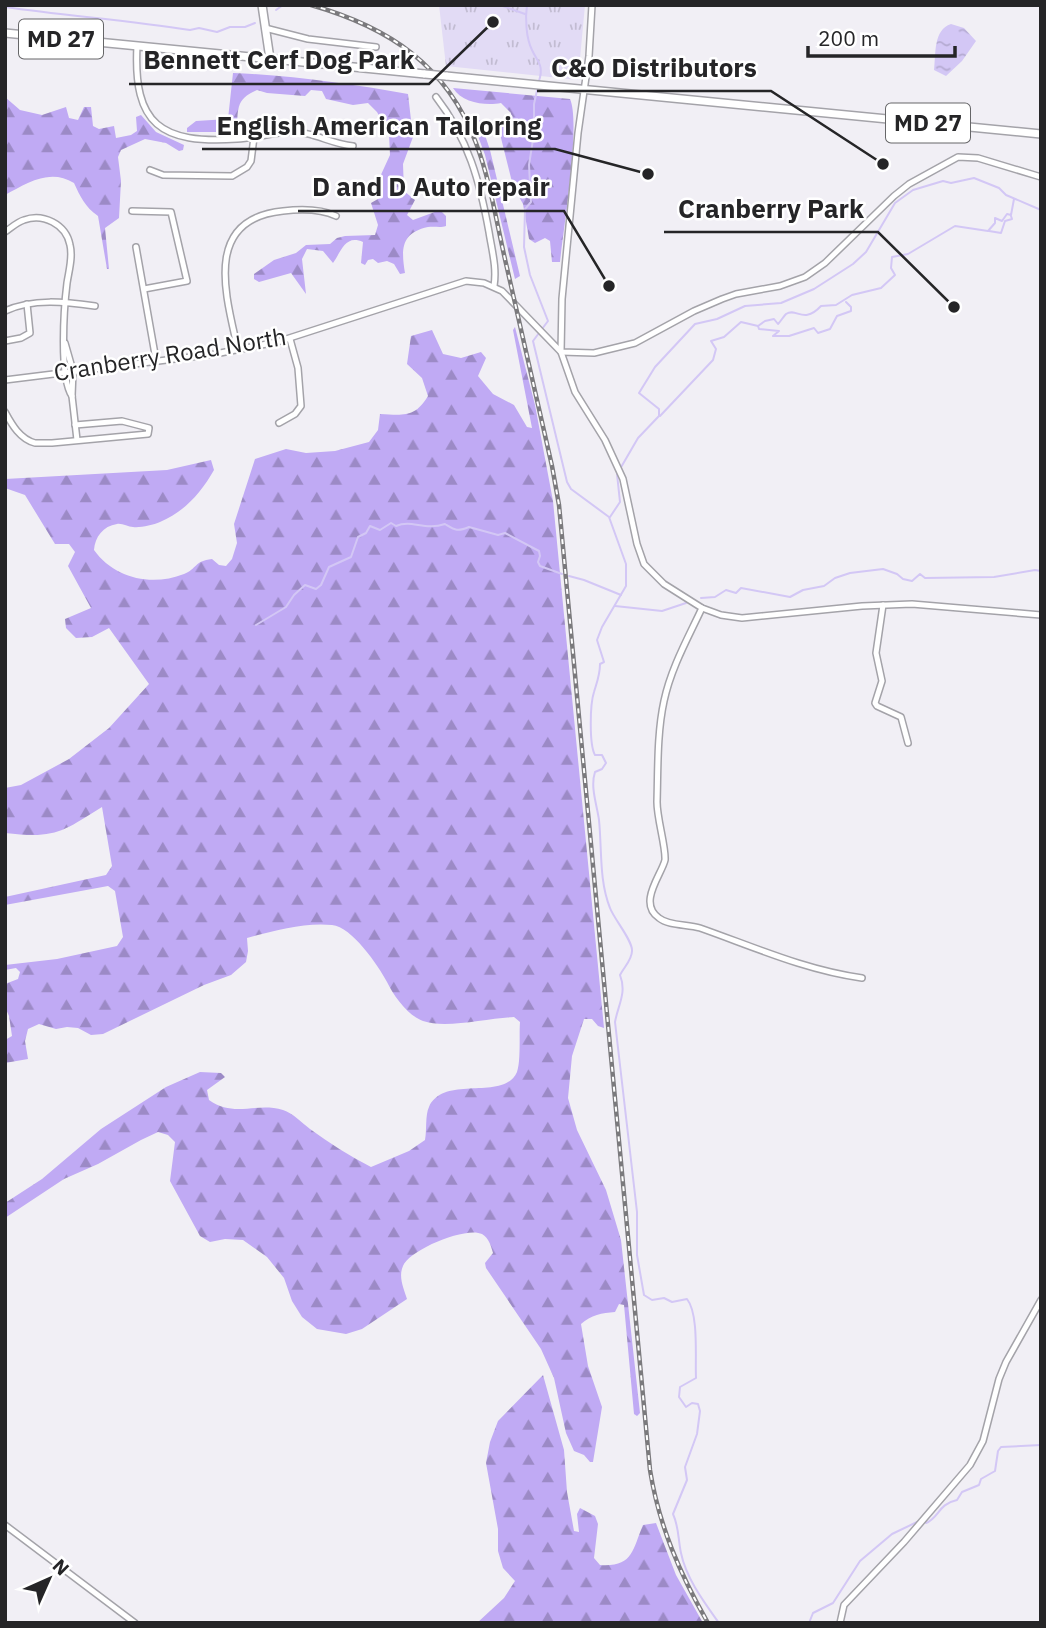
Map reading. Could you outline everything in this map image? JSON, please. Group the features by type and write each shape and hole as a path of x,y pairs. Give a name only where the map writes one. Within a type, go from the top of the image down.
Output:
{"main road":[{"path":"262,5 270,58"},
{"name":"MD 27","path":"5,33 1041,134"}],"street":[{"path":"592,5 589,56 562,299 561,352 575,392 605,440 623,479 644,564 664,583 702,608 721,615 742,618 883,605 948,606 1041,615"},
{"path":"265,28 308,39 376,47"},
{"path":"137,46 136,76 140,99 160,126 172,134 197,139 297,132 353,146"},
{"path":"436,97 457,127 473,165 492,247 496,273 494,286 509,296 561,352 594,353 635,343 722,299 780,286 805,277 825,263 909,184 958,158 978,158 1041,177"},
{"path":"150,170 163,175 232,176 251,161 254,137"},
{"path":"132,211 171,212 187,281 144,289"},
{"path":"237,350 223,271 227,251 237,234 255,218 270,213 324,211 337,216"},
{"path":"5,232 19,222 32,218 49,220 61,228 69,239 71,251 65,302 65,372 68,391 72,396"},
{"path":"136,247 156,360"},
{"name":"Cranberry Road North","path":"5,380 237,350 290,338 455,283 475,281 494,286"},
{"path":"5,311 27,304 65,302 95,306"},
{"path":"5,341 30,333 27,304"},
{"path":"279,423 295,414 301,406 298,368 290,338"},
{"path":"65,343 73,371 72,396 77,440"},
{"path":"5,412 20,434 30,442 52,443 130,436 148,433 149,428 122,421 75,425"},
{"path":"130,436 132,423"},
{"path":"883,605 876,653 882,681 875,703 901,717 908,743"},
{"path":"702,608 677,662 664,701 659,733 657,803 665,858 652,890 652,908 658,918 665,921 697,927 779,958 830,973 862,978"},
{"path":"840,1623 844,1605 904,1542 971,1465 983,1441 1006,1362 1041,1300"},
{"path":"5,1525 135,1623"}],"green space":[{"path":"439,5 585,5 578,80 446,66"},
{"path":"233,73 321,80 408,94 413,137 403,164 404,191 415,200 407,215 413,220 440,210 446,216 446,226 428,227 412,233 403,249 405,273 400,274 394,264 387,261 378,263 373,259 368,260 365,265 361,263 363,242 352,240 344,245 333,263 323,251 307,249 302,259 306,294 291,273 259,282 254,279 254,274 274,260 296,253 306,245 330,244 345,236 375,235 378,225 371,203 383,196 379,179 390,155 389,134 377,112 368,103 353,105 326,99 322,91 311,90 305,96 257,90 241,101 237,132 187,132 187,128 196,121 228,119"},
{"path":"453,88 570,99 574,130 560,262 552,262 550,241 545,238 535,243 529,239 523,204 513,186 498,126 510,122 511,113 501,103 488,104 468,100"},
{"path":"5,97 20,110 42,115 66,107 69,118 78,120 84,107 91,107 93,126 99,129 114,126 116,138 137,131 136,117 141,115 156,132 184,145 183,150 179,151 166,143 145,139 121,150 118,157 121,181 119,218 105,228 109,269 98,216 86,205 74,183 47,177 30,182 5,195"},
{"path":"472,120 480,120 490,150 520,276 515,279 485,155"},
{"path":"515,327 535,405 553,501 604,1028 592,1019 584,1019 572,1056 568,1098 577,1130 606,1190 621,1240 640,1413 637,1416 634,1414 624,1305 619,1304 615,1312 597,1315 581,1324 588,1366 602,1407 593,1462 574,1451 566,1433 554,1378 541,1349 486,1268 485,1263 493,1253 488,1240 482,1234 474,1232 452,1236 416,1253 407,1260 401,1274 407,1299 362,1329 346,1334 317,1329 302,1317 292,1301 284,1278 267,1257 243,1240 210,1242 200,1236 170,1181 175,1142 168,1135 158,1132 64,1179 5,1218 5,1203 42,1179 101,1129 166,1087 200,1072 221,1073 225,1077 207,1090 209,1100 218,1105 236,1109 273,1108 287,1111 332,1144 371,1167 409,1151 425,1140 428,1110 437,1097 460,1089 500,1085 510,1081 517,1072 520,1022 514,1017 455,1024 423,1021 412,1014 393,993 356,939 340,927 322,924 289,928 247,938 246,962 231,975 204,985 103,1034 91,1035 78,1028 56,1029 39,1024 28,1029 25,1041 28,1059 5,1063 5,1040 12,1036 5,1007 5,984 18,979 20,972 16,968 5,970 5,965 57,959 117,946 123,937 115,891 108,886 5,905 5,897 106,875 112,866 102,807 57,832 36,835 5,833 5,788 21,785 69,759 109,728 149,684 109,628 92,637 76,638 66,628 65,619 91,608 68,566 75,552 69,544 55,544 25,495 5,488 5,479 167,470 211,460 214,470 198,494 184,507 169,518 150,525 112,525 98,537 94,550 112,567 146,580 184,574 202,561 212,559 219,565 226,566 232,559 237,543 234,524 255,459 286,449 306,453 335,451 369,442 378,430 380,414 408,414 423,403 428,396 422,378 407,364 411,336 432,330 443,354 461,358 481,352 486,358 478,376 493,394 514,405 527,427 532,428 513,330"},
{"path":"543,1375 564,1450 567,1492 574,1531 579,1532 577,1514 580,1508 595,1516 598,1524 594,1558 600,1565 611,1565 630,1556 643,1525 656,1523 676,1575 703,1623 477,1623 504,1598 515,1581 503,1568 498,1551 498,1529 486,1463 490,1442 498,1421"}],"water":[{"path":"951,24 964,28 976,41 962,61 946,76 934,70 938,37 945,27"}],"waterway":[{"path":"276,10 283,5"},
{"path":"500,5 525,14"},
{"path":"527,5 527,34 541,68 539,81"},
{"path":"5,7 217,32 255,23"},
{"path":"538,86 529,165 531,202 525,209 524,247 530,275 548,321 533,341 567,482 571,489 609,517 626,564 626,586 597,640 604,662 600,664 591,724 593,750 595,755 602,755 606,763 602,769 595,772 593,784 606,898 632,947 632,954 620,975 622,993 615,1022 637,1212 637,1255 644,1295 652,1300 664,1298 672,1302 687,1299 691,1306 696,1337 696,1378 680,1387 679,1397 686,1407 692,1403 698,1404 700,1411 697,1434 685,1467 687,1480 673,1514 687,1572 719,1623"},
{"path":"620,469 638,438 659,416 659,409 639,393 655,367 695,324 717,319 745,306 781,303 814,289 853,264 866,252 895,203 913,190 943,181 951,183 974,178 1041,210"},
{"path":"660,416 713,360 716,349 711,341 724,337 741,322 758,326 774,319 778,324 790,312 809,314 821,306 836,305 852,295 881,288 895,275 891,268 892,257 908,254 955,226 988,231 995,223 995,218 1002,221 1007,214 1011,215 1014,199"},
{"path":"989,231 1001,233 1005,221 1012,219 1011,216"},
{"path":"758,326 759,329 779,331 773,336 789,336 814,328 818,333 830,329 837,316 851,311 846,302"},
{"path":"610,517 620,502 617,474"},
{"path":"256,625 286,607 305,585 316,589 321,585 329,567 351,557 358,537 366,533 370,526 380,530 391,523 396,526 445,524 456,530 469,527 498,535 505,533 539,551 540,566 562,574"},
{"path":"701,598 715,597 726,590 736,593 741,588 790,597 803,590 824,586 835,578 850,573 883,569 912,581 920,574 925,578 994,577 1041,571"},
{"path":"569,576 621,595"},
{"path":"615,606 662,611 686,603"},
{"path":"926,1523 946,1505 957,1500 962,1492 979,1485 981,1479 995,1471 1001,1447 1041,1445"},
{"path":"809,1623 813,1613 833,1603 860,1561 892,1534 917,1522"}],"railway":[{"path":"311,5 339,14 389,38 412,53 431,71 464,116 476,143 490,189 559,505 650,1470 659,1511 672,1549 708,1623"}],"place":[{"name":"Bennett Cerf Dog Park","path":"493,22"},
{"name":"C&O Distributors","path":"883,164"},
{"name":"English American Tailoring","path":"648,174"},
{"name":"D and D Auto repair","path":"609,286"},
{"name":"Cranberry Park","path":"954,307"}]}
